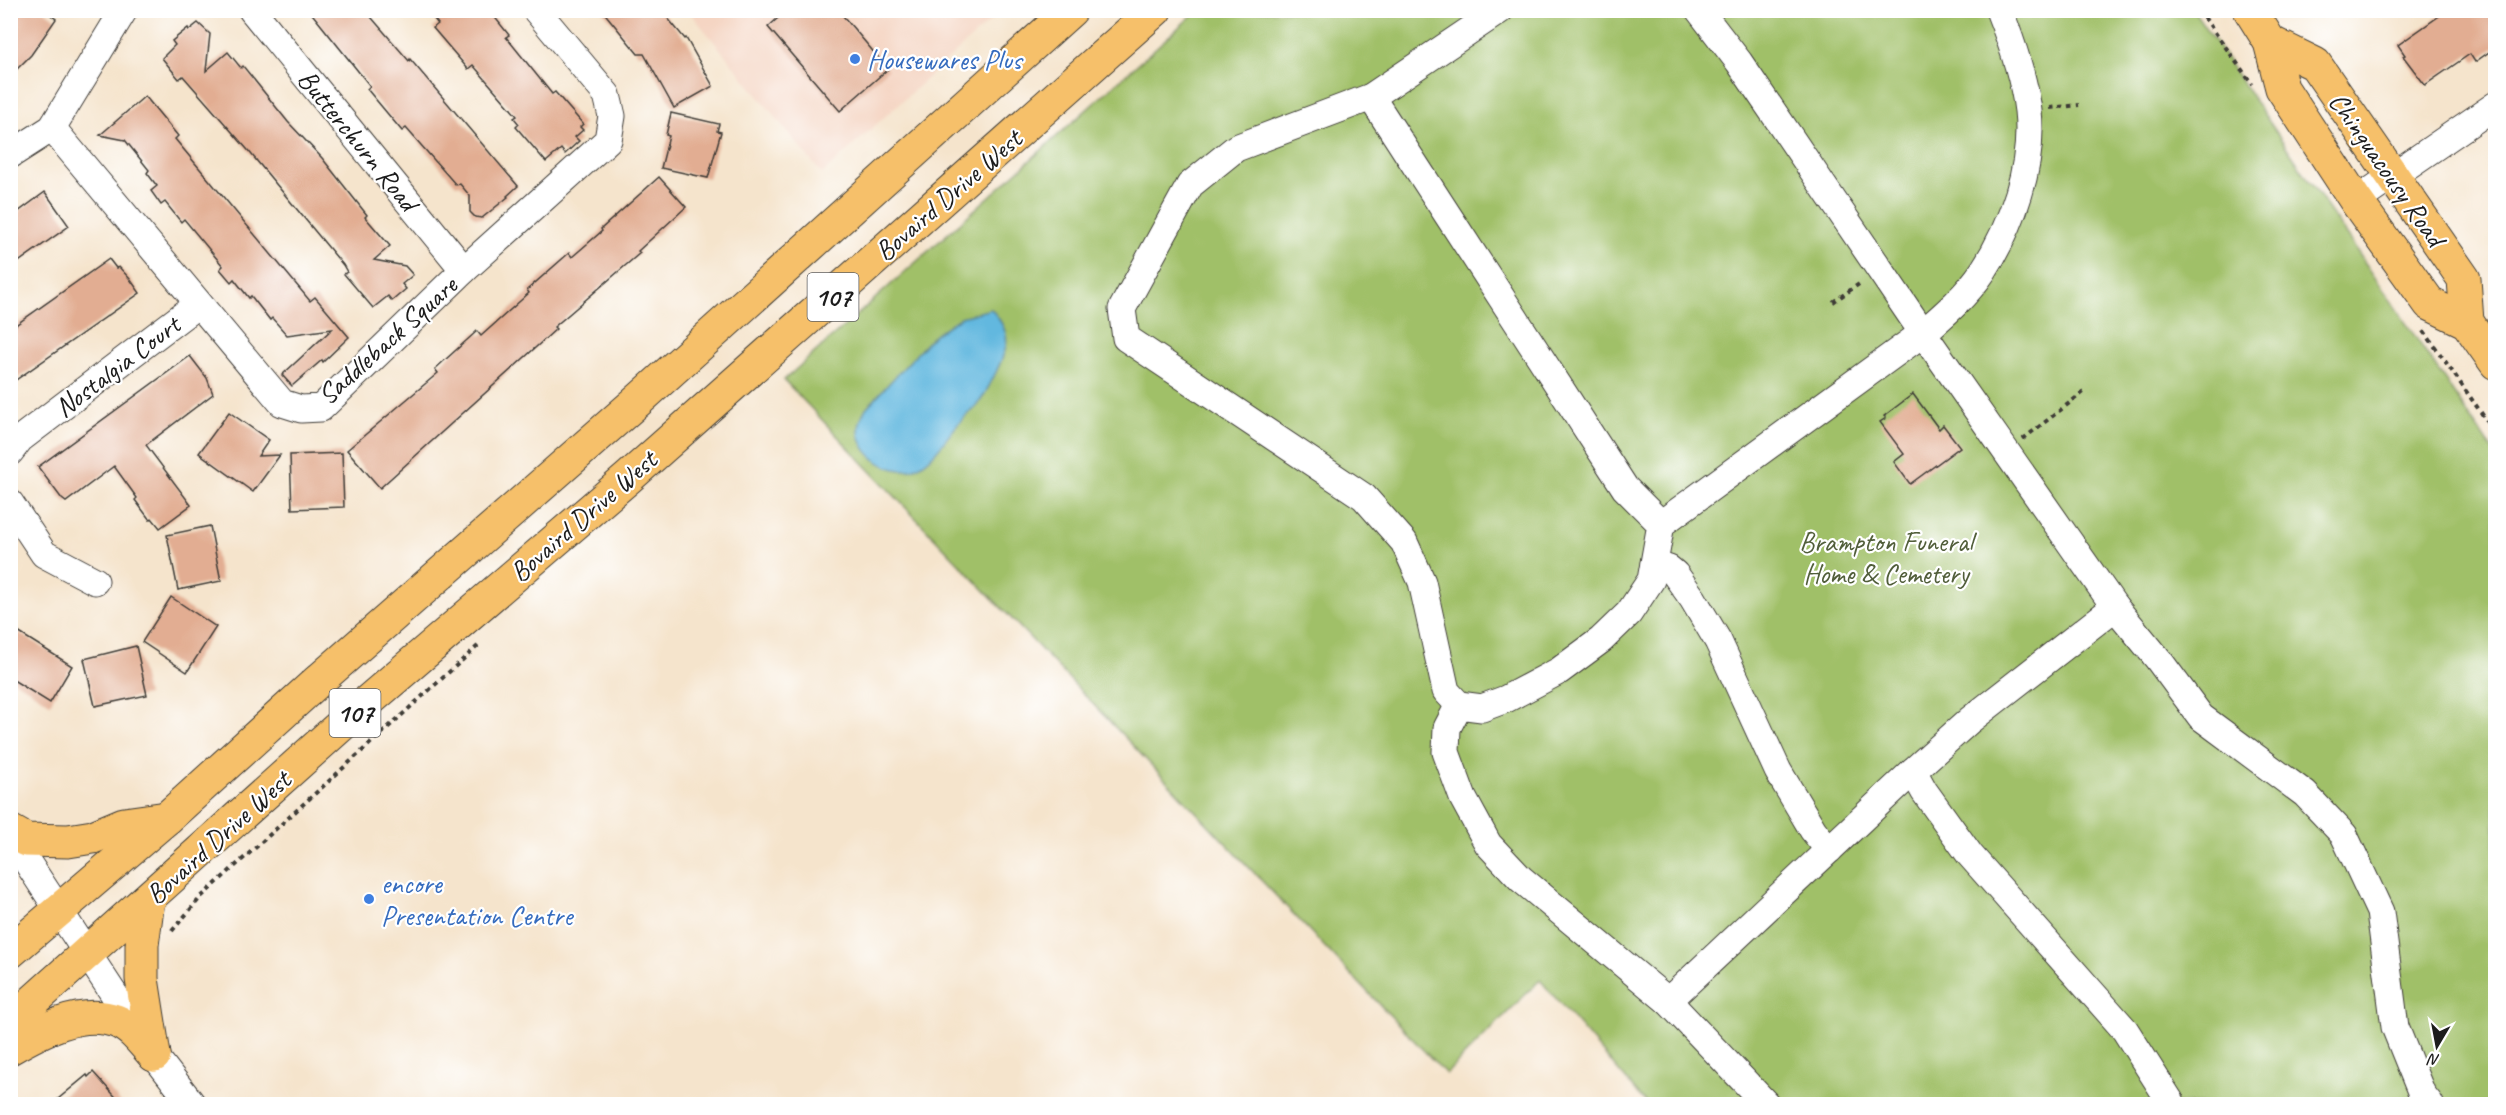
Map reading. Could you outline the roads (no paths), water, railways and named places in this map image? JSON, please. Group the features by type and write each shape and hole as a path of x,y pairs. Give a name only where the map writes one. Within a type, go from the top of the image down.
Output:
{"main road":[{"name":"Bovaird Drive West","path":"10,952 167,818 317,682 650,390 1071,10"},
{"name":"Bovaird Drive West","path":"10,1022 359,709 628,478 1155,10"},
{"name":"Chinguacousy Road","path":"2250,10 2270,42 2282,88 2356,201 2430,304 2467,321"},
{"name":"Chinguacousy Road","path":"2270,42 2315,64 2463,279 2467,321 2496,363"},
{"path":"10,834 26,840 68,841 93,837 124,824 167,818"},
{"path":"148,900 142,945 142,979 154,1055"},
{"path":"10,1048 51,1027 75,1020 102,1018 117,1021 131,1030 154,1055"}],"street":[{"path":"10,155 52,128 124,10"},
{"name":"Butterchurn Road","path":"252,10 464,270"},
{"name":"Saddleback Square","path":"52,128 282,403 301,409 321,408 464,270 608,140 612,116 607,95 536,10"},
{"path":"1500,10 1371,96 1236,147 1190,185 1122,309 1126,338 1364,497 1404,542 1422,582 1446,691 1459,705 1482,708 1506,699 1559,671 1602,640 1629,613 1651,580 1661,524 1923,333 1954,306 1982,271 2003,235 2018,195 2027,155 2028,113 2022,77 1999,10"},
{"path":"1699,10 1739,62 1923,333 2115,607 2158,658 2201,717 2304,794 2344,835 2380,912 2395,1027 2422,1094 2430,1104"},
{"path":"1371,96 1625,488 1661,524"},
{"path":"2356,201 2496,105"},
{"name":"Nostalgia Court","path":"10,452 20,440 198,304"},
{"path":"10,503 44,554 94,581"},
{"path":"1654,564 1669,569 1675,574 1718,641 1778,771 1813,830 1829,850"},
{"path":"1668,1001 1970,720 2115,607"},
{"path":"1459,705 1448,728 1446,752 1463,798 1488,844 1521,879 1668,1001 1766,1104"},
{"path":"1913,771 1924,792 1970,855 2125,1030 2172,1104"},
{"path":"10,834 154,1055 192,1104"}],"water":[{"path":"991,309 1003,326 1007,341 999,365 981,400 955,427 933,455 920,466 912,469 894,469 877,461 860,439 860,424 866,408 935,334 961,317"}],"place":[{"name":"Housewares Plus","path":"855,59"},
{"name":"encore Presentation Centre","path":"369,899"}],"park label":[{"name":"Brampton Funeral Home & Cemetery","path":"1886,557"}]}
